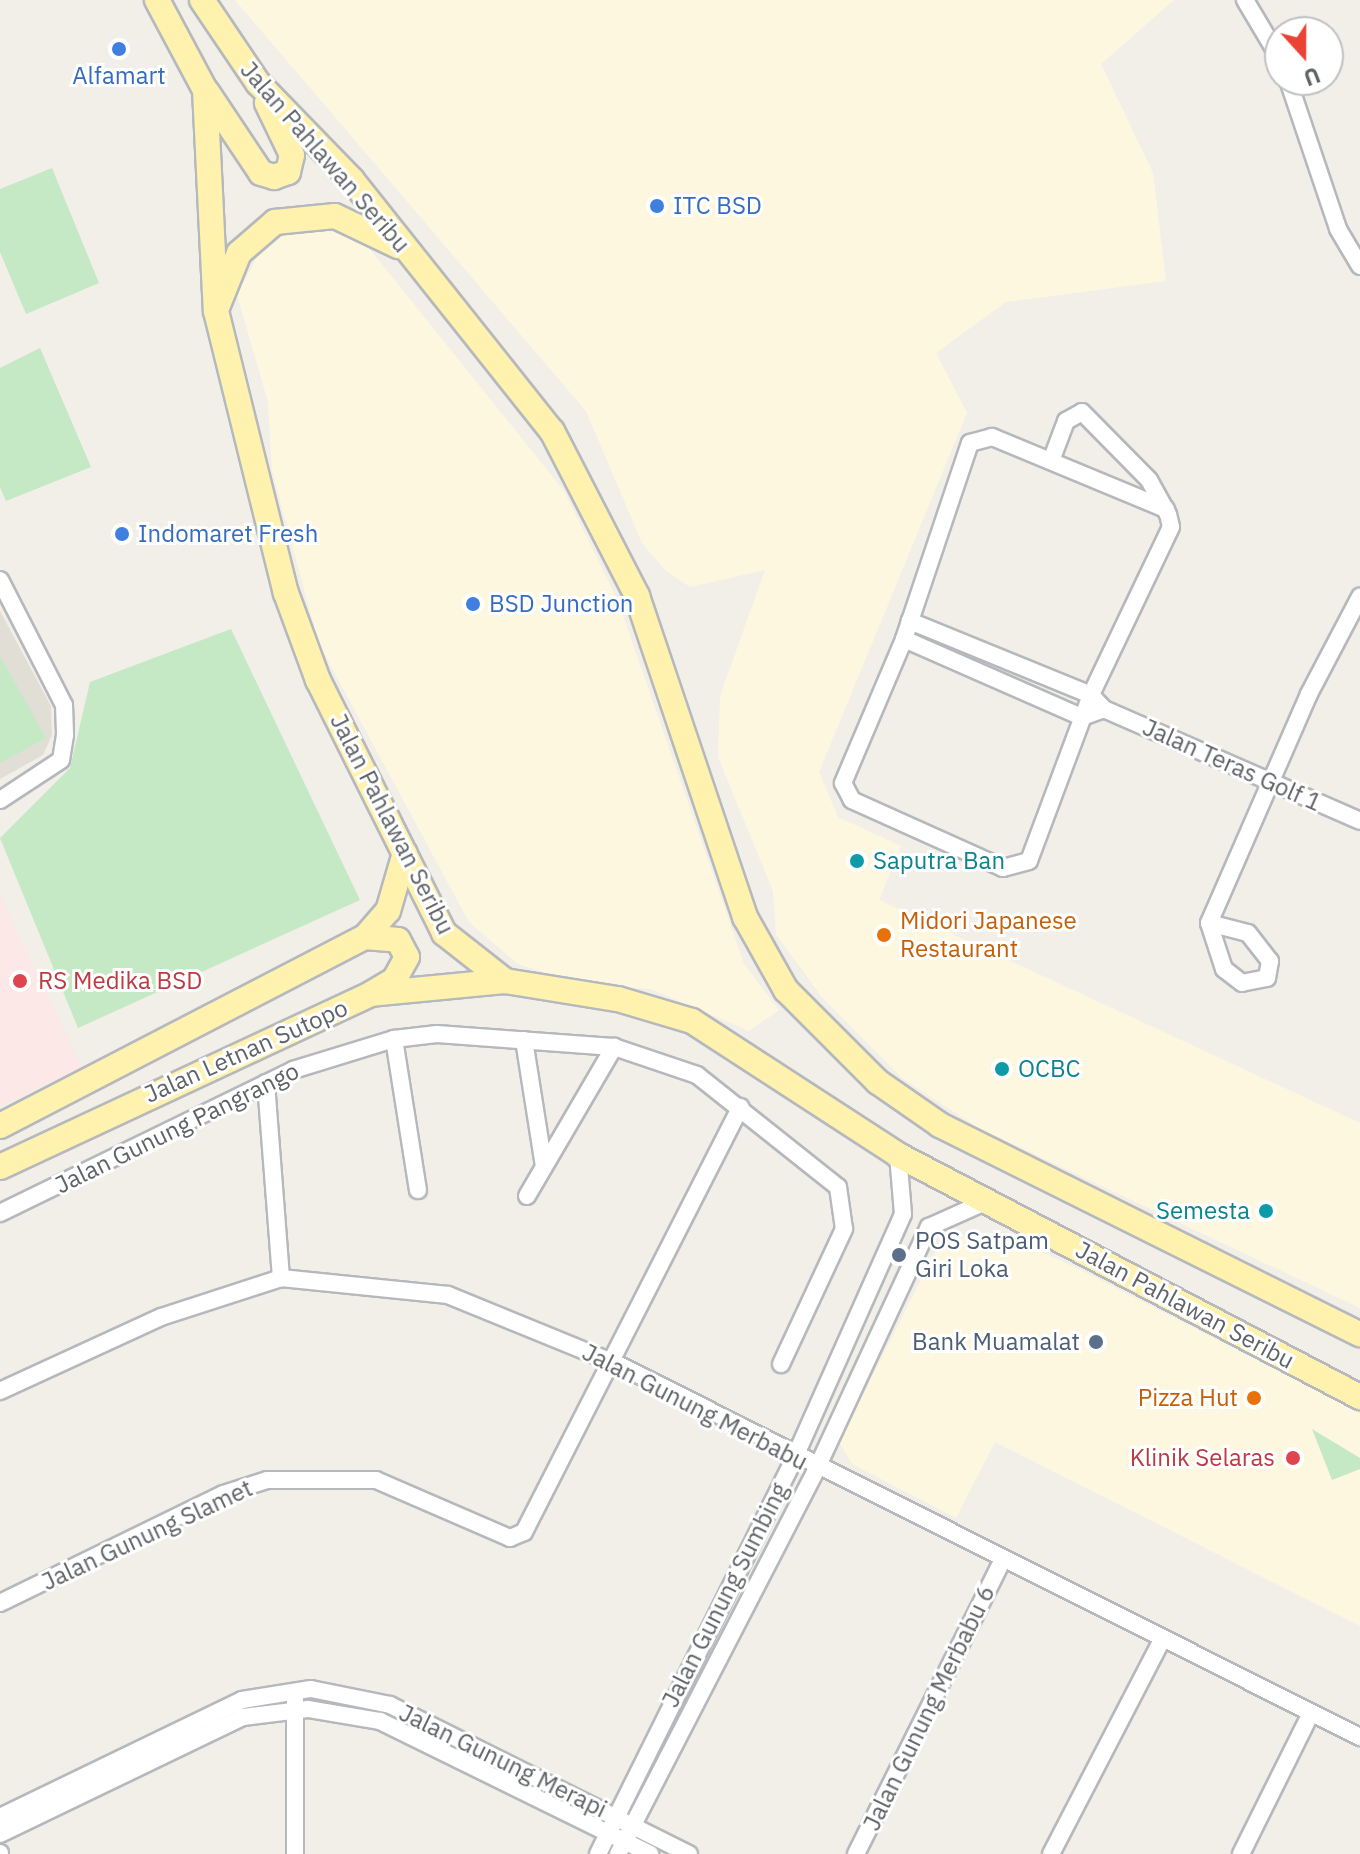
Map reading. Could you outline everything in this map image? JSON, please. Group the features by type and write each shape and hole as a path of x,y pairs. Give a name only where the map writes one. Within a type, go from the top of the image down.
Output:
{"main road":[{"name":"Jalan Pahlawan Seribu","path":"157,0 205,90 216,311 286,593 318,680 444,933 505,981 618,999 692,1021 898,1155 1360,1397"},
{"name":"Jalan Pahlawan Seribu","path":"202,0 258,83 352,180 528,396 591,502 677,701 745,917 786,990 878,1082 940,1125 1360,1334"},
{"path":"205,90 261,173 281,176 292,155 258,83"},
{"path":"216,311 239,253 275,222 335,216 408,252"},
{"name":"Jalan Letnan Sutopo","path":"0,1126 365,937 388,911 405,853"},
{"path":"365,937 398,940 407,957 394,980 371,994"},
{"name":"Jalan Letnan Sutopo","path":"0,1167 371,994 505,981"}],"street":[{"path":"1232,0 1247,6 1264,33"},
{"path":"1293,96 1338,229 1360,266"},
{"path":"1051,461 1066,421 1082,412 1125,450 1166,509 1171,527 1091,695 1029,861 1003,868 852,800 845,789 844,775 904,639 973,439 987,435 1166,509"},
{"path":"0,580 64,705 65,735 61,760 0,800"},
{"path":"1209,923 1352,625 1360,597"},
{"name":"Jalan Teras Golf 1","path":"910,621 1091,695 1104,709 1360,821"},
{"path":"904,639 1082,717 1104,709"},
{"name":"Jalan Gunung Pangrango","path":"0,1213 266,1083 394,1039 437,1034 614,1047 697,1075 828,1173 846,1207 844,1229 781,1364"},
{"path":"394,1039 418,1190"},
{"path":"524,1040 544,1166"},
{"path":"527,1196 614,1047"},
{"path":"266,1083 281,1278"},
{"name":"Jalan Gunung Slamet","path":"0,1603 223,1494 267,1480 376,1480 510,1538 524,1532 615,1363 741,1107"},
{"name":"Jalan Gunung Sumbing","path":"598,1854 794,1459 905,1211 898,1155"},
{"name":"Jalan Gunung Sumbing","path":"621,1848 816,1470 929,1227 985,1202"},
{"name":"Jalan Gunung Merbabu","path":"0,1391 161,1317 281,1278 448,1295 615,1363 794,1459 1360,1737"},
{"name":"Jalan Gunung Merbabu 6","path":"856,1854 1002,1561"},
{"path":"1051,1854 1162,1640"},
{"path":"295,1691 295,1854"},
{"name":"Jalan Gunung Merapi","path":"0,1817 242,1700 295,1691 390,1705 689,1854"},
{"name":"Jalan Gunung Merapi","path":"0,1834 243,1717 296,1710 380,1721 607,1832 621,1848 650,1854"},
{"path":"1241,1854 1311,1713"}],"shaded area":[{"path":"235,0 1174,0 1101,64 1153,173 1166,281 1006,302 936,353 967,413 819,772 838,817 901,846 879,900 1360,1123 1360,1308 977,1127 902,1078 821,996 776,934 773,891 718,757 720,696 765,570 690,587 665,570 642,543 586,411"},
{"name":"BSD Junction","path":"313,225 360,237 564,491 618,601 744,964 779,1010 749,1031 651,989 578,984 518,964 469,922 319,644 272,471 268,402 237,295 266,241"},
{"path":"0,611 51,706 52,735 43,755 0,779"},
{"name":"RS Medika BSD","path":"0,895 82,1067 0,1106"},
{"path":"980,1233 1008,1237 1081,1270 1360,1413 1360,1626 995,1442 956,1518 852,1464 839,1442 939,1244"}],"green space":[{"path":"52,168 99,283 26,314 0,252 0,189"},
{"path":"40,348 91,467 6,501 0,487 0,368"},
{"path":"231,629 360,900 78,1028 0,838 70,768 90,682"},
{"path":"0,656 46,738 0,763"},
{"path":"1312,1429 1360,1458 1360,1469 1332,1480"}],"place":[{"name":"Alfamart","path":"119,49"},
{"name":"ITC BSD","path":"657,206"},
{"name":"Indomaret Fresh","path":"122,534"},
{"name":"BSD Junction","path":"473,604"},
{"name":"Saputra Ban","path":"857,861"},
{"name":"Midori Japanese Restaurant","path":"884,935"},
{"name":"RS Medika BSD","path":"20,981"},
{"name":"OCBC","path":"1002,1069"},
{"name":"Semesta","path":"1266,1211"},
{"name":"POS Satpam Giri Loka","path":"899,1255"},
{"name":"Bank Muamalat","path":"1096,1342"},
{"name":"Pizza Hut","path":"1254,1398"},
{"name":"Klinik Selaras","path":"1293,1458"}]}
